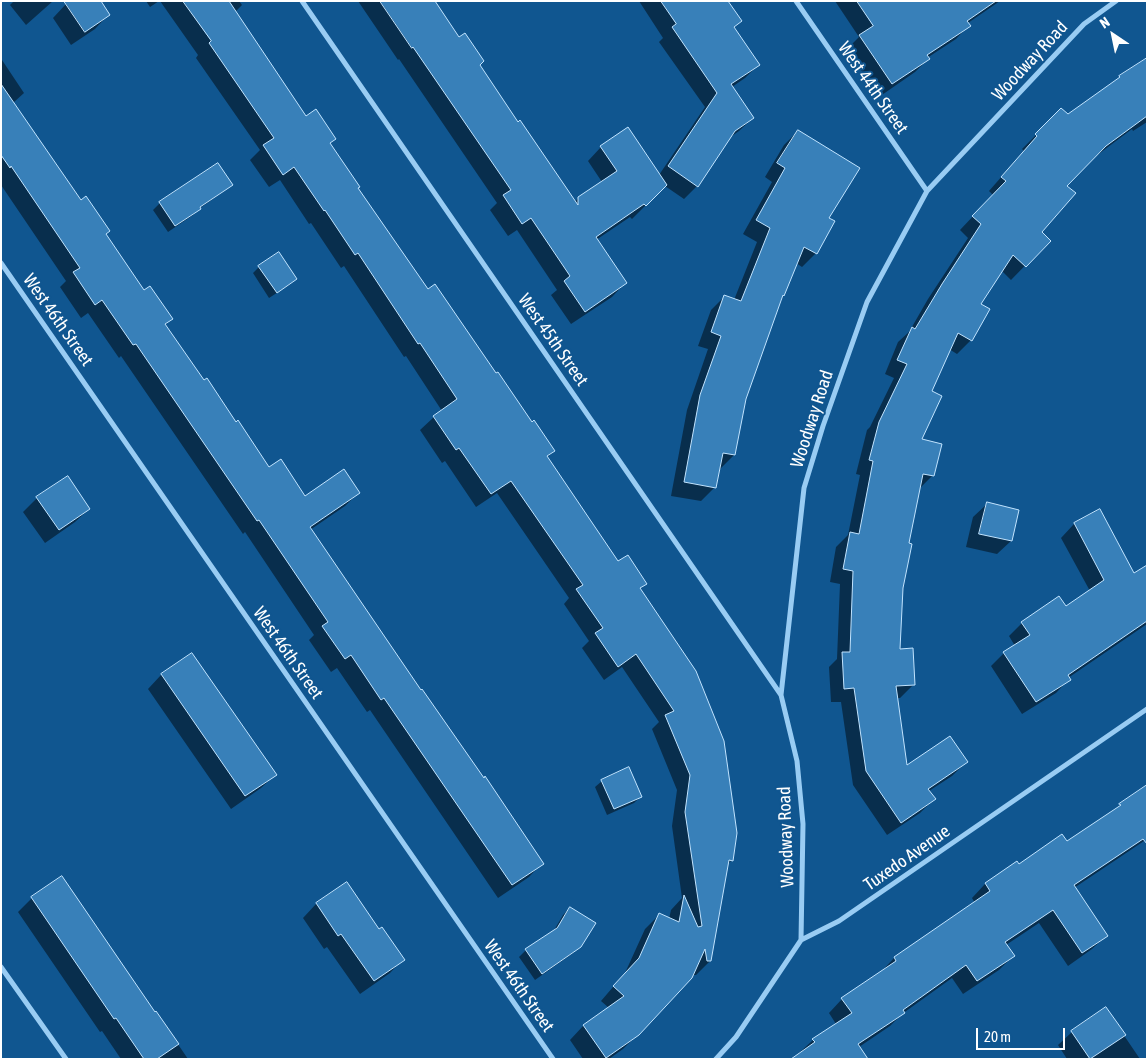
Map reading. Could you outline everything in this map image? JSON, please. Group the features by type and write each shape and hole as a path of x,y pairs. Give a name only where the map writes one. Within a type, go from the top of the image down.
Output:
{"street":[{"name":"West 45th Street","path":"302,1 781,695"},
{"name":"West 44th Street","path":"796,1 927,191"},
{"name":"Woodway Road","path":"801,940 803,824 797,761 781,695 804,488 823,426 867,302 927,191 1084,24 1116,1"},
{"name":"West 46th Street","path":"1,263 553,1059"},
{"name":"Tuxedo Avenue","path":"716,1059 736,1037 801,940 839,921 1147,709"},
{"path":"1,966 66,1059"}],"building":[{"path":"64,1 101,1 110,15 85,32"},
{"path":"183,1 229,1 306,116 316,109 336,139 330,143 360,187 358,188 428,289 435,284 496,373 498,372 532,422 534,420 555,451 547,456 618,561 628,555 647,584 640,588 696,671 724,741 737,833 733,861 729,860 711,961 707,961 705,949 692,978 639,1035 606,1058 583,1025 624,996 613,986 639,958 659,913 679,922 684,895 698,927 702,926 685,812 690,775 665,715 674,711 636,654 618,667 595,633 603,628 576,589 583,585 511,481 491,494 459,448 456,450 433,416 457,399 358,253 355,255 294,167 283,175 263,145 274,138 209,43 211,41"},
{"path":"380,1 435,1 459,37 465,33 484,61 480,65 518,122 520,120 578,205 578,197 617,171 600,146 628,127 667,185 646,206 644,204 596,237 627,283 585,312 564,281 570,276 531,218 522,224 503,195 511,190"},
{"path":"661,1 728,1 742,21 734,27 760,65 731,84 754,118 735,131 698,187 668,166 717,93 672,27 676,24"},
{"path":"857,1 996,1 967,21 971,26 927,55 930,59 892,84 859,35 873,26"},
{"path":"1147,58 1147,116 1106,146 1067,186 1076,193 1042,232 1051,241 1026,267 1013,255 981,304 990,309 972,341 958,333 932,391 942,396 922,439 942,444 934,476 923,474 909,543 912,544 903,588 900,649 913,648 915,685 896,686 907,765 950,736 968,762 928,789 936,799 901,823 866,771 854,688 844,689 842,652 850,652 853,571 843,569 850,532 859,534 873,461 869,460 879,422 907,364 897,360 912,327 915,329 981,224 972,216 1006,181 1001,177 1037,136 1035,134 1061,108 1068,114 1119,76"},
{"path":"1,84 81,200 86,196 110,231 106,234 144,290 150,286 173,319 165,324 204,380 207,378 236,422 238,420 269,467 281,459 305,496 344,469 360,493 310,527 421,690 484,778 485,776 544,864 512,885 384,698 381,700 351,655 345,659 322,626 328,622 136,344 133,345 102,300 95,305 73,272 80,268 11,166 10,168 1,155"},
{"path":"798,130 860,168 829,218 835,221 817,254 804,247 783,295 746,399 735,455 723,453 716,488 684,482 700,395 721,336 711,332 724,295 741,301 770,228 756,220 785,168 777,163"},
{"path":"218,163 233,185 175,226 159,202"},
{"path":"279,252 297,279 277,293 258,266"},
{"path":"68,476 90,509 59,530 36,497"},
{"path":"987,502 1019,510 1012,541 979,534"},
{"path":"1100,509 1134,573 1147,565 1147,621 1068,675 1071,680 1036,702 1003,652 1030,635 1021,622 1059,596 1066,606 1104,580 1074,523"},
{"path":"192,653 277,775 245,796 161,674"},
{"path":"629,767 642,797 614,809 601,780"},
{"path":"1147,785 1147,844 1143,839 1074,885 1108,936 1082,953 1053,910 1005,942 1015,956 977,981 966,965 903,1010 905,1013 858,1044 868,1059 791,1059 815,1042 812,1039 852,1013 841,998 896,961 894,957 990,891 985,883 1017,861 1019,864 1062,834 1067,841"},
{"path":"62,876 179,1044 157,1059 144,1059 116,1018 114,1019 31,897"},
{"path":"347,882 379,929 382,927 405,960 374,981 341,934 338,936 316,903"},
{"path":"570,907 596,923 581,947 542,974 525,949 557,928"},
{"path":"1106,1007 1126,1035 1090,1059 1071,1031"}]}
